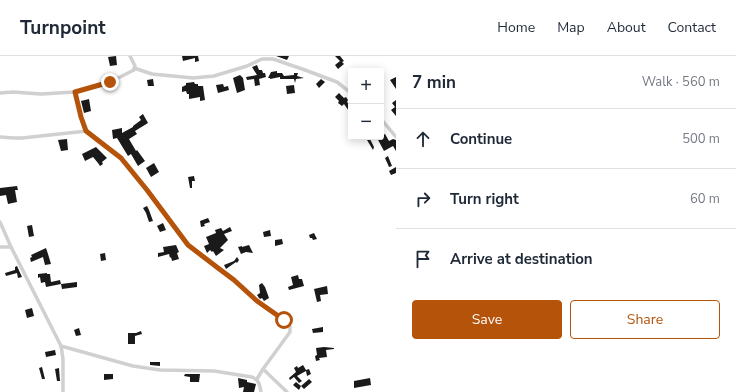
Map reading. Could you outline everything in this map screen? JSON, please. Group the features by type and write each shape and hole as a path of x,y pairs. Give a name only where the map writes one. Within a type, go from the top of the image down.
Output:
{"street":[{"path":"130,56 135,66 134,68"},
{"path":"134,68 152,74 193,78 214,76 247,66 262,59 273,59 337,82 348,91"},
{"path":"0,93 13,92 41,94 75,92 110,82 134,70 134,68"},
{"path":"75,92 86,131 121,158 188,245 290,326 290,332 257,379"},
{"path":"384,123 396,137"},
{"path":"0,136 22,138 86,131"},
{"path":"0,222 61,346 63,359 63,392"},
{"path":"0,247 11,247"},
{"path":"61,346 132,366 160,370 214,371 252,377 257,379 262,392"},
{"path":"263,369 287,392"}],"building":[{"path":"116,56 117,65 110,66 108,57"},
{"path":"182,56 198,56 199,61 195,62 195,58 183,61"},
{"path":"276,56 289,56 287,60"},
{"path":"335,56 340,56 344,61 342,62 344,64 338,69 335,65 340,61"},
{"path":"257,65 259,70 262,70 263,73 265,73 266,77 259,79 260,85 255,86 254,79 247,80 246,77 257,75 252,67"},
{"path":"277,71 277,73 282,73 284,76 298,73 297,76 304,78 296,79 295,83 294,79 280,79 280,77 268,78 271,72"},
{"path":"240,75 243,78 245,90 237,93 233,78"},
{"path":"396,77 396,89 390,80"},
{"path":"153,79 154,86 148,86 147,80"},
{"path":"321,79 325,82 319,88 316,84"},
{"path":"194,82 195,84 198,84 198,86 203,86 205,100 200,101 200,97 189,99 189,94 187,94 186,91 182,92 182,87 186,85 186,83"},
{"path":"223,84 224,87 228,86 229,90 218,93 216,85"},
{"path":"294,85 295,93 287,94 286,86"},
{"path":"339,93 344,98 346,97 348,100 348,110 344,104 342,106 338,103 339,101 335,97"},
{"path":"89,99 91,111 84,113 81,101"},
{"path":"396,100 396,116 391,110 395,107 392,103"},
{"path":"143,114 148,123 135,131 137,134 129,139 136,151 137,150 145,161 138,166 131,154 128,156 117,138 113,139 112,130 122,128 122,133 133,127 141,120 139,117"},
{"path":"384,134 389,141 393,139 396,140 396,151 393,146 384,151 378,140 384,140"},
{"path":"67,139 68,150 61,151 58,140"},
{"path":"367,140 370,140 374,147 373,150"},
{"path":"96,147 107,158 100,166 93,157 85,161 82,154"},
{"path":"388,156 392,166 389,167 385,158"},
{"path":"154,163 159,172 151,177 146,168"},
{"path":"396,167 396,173 391,175 389,171"},
{"path":"194,176 195,181 192,181 192,188 190,188 188,177"},
{"path":"17,186 18,190 15,190 17,202 8,204 6,195 0,196 0,188"},
{"path":"147,206 153,221 149,222 143,208"},
{"path":"208,218 210,222 201,227 200,221"},
{"path":"163,223 166,230 160,232 157,226"},
{"path":"32,225 34,236 29,237 27,226"},
{"path":"230,227 232,231 224,234 228,240 220,248 224,250 216,256 213,251 212,252 210,250 207,253 204,246 209,244 206,237 216,233 215,230 221,228 223,231"},
{"path":"270,230 271,236 264,237 263,232"},
{"path":"314,233 317,239 313,240 309,235"},
{"path":"282,239 283,244 275,246 275,240"},
{"path":"176,245 179,252 177,253 179,259 172,261 169,254 158,257 158,253 164,252 163,247"},
{"path":"249,245 253,253 246,252 241,254 238,247"},
{"path":"46,248 51,264 45,265 43,257 31,262 31,255"},
{"path":"105,253 106,260 101,261 100,254"},
{"path":"237,257 239,260 237,263 236,262 226,269 224,265 234,261"},
{"path":"17,266 22,277 18,278 17,273 6,276 5,273 15,270 15,267"},
{"path":"38,274 50,274 51,282 60,280 61,284 46,287 45,282 41,283 40,277 38,278"},
{"path":"298,275 299,279 302,279 304,286 289,290 288,287 293,285 291,277"},
{"path":"77,282 77,287 62,289 61,284"},
{"path":"262,283 269,298 264,301 257,295 260,293 259,285"},
{"path":"327,286 328,294 320,295 321,301 317,302 314,289"},
{"path":"32,308 34,316 27,318 25,310"},
{"path":"323,327 323,332 313,333 312,329"},
{"path":"79,328 81,335 76,336 74,330"},
{"path":"141,331 142,334 135,336 135,344 128,344 128,333 136,333"},
{"path":"324,347 334,349 326,350 327,357 319,358 320,360 316,361 316,348"},
{"path":"55,350 56,355 46,357 45,352"},
{"path":"150,362 160,362 160,366 150,365"},
{"path":"303,365 306,370 309,369 311,374 307,376 306,371 297,376 302,381 299,383 294,377 290,380 289,378 296,372 294,368 297,366 298,368"},
{"path":"42,367 45,379 42,379 39,368"},
{"path":"59,368 60,381 57,381 55,369"},
{"path":"104,374 113,374 113,379 104,380"},
{"path":"185,374 200,374 199,382 190,382 190,377 184,376"},
{"path":"238,378 256,384 254,392 243,392 244,387 239,388"},
{"path":"370,378 371,385 354,388 354,381"},
{"path":"309,379 312,382 304,389 301,386"},
{"path":"296,382 301,386 299,390 293,385"}],"route":[{"path":"110,82 75,92 86,131 121,158 188,245 234,280 257,301 284,320"}]}
